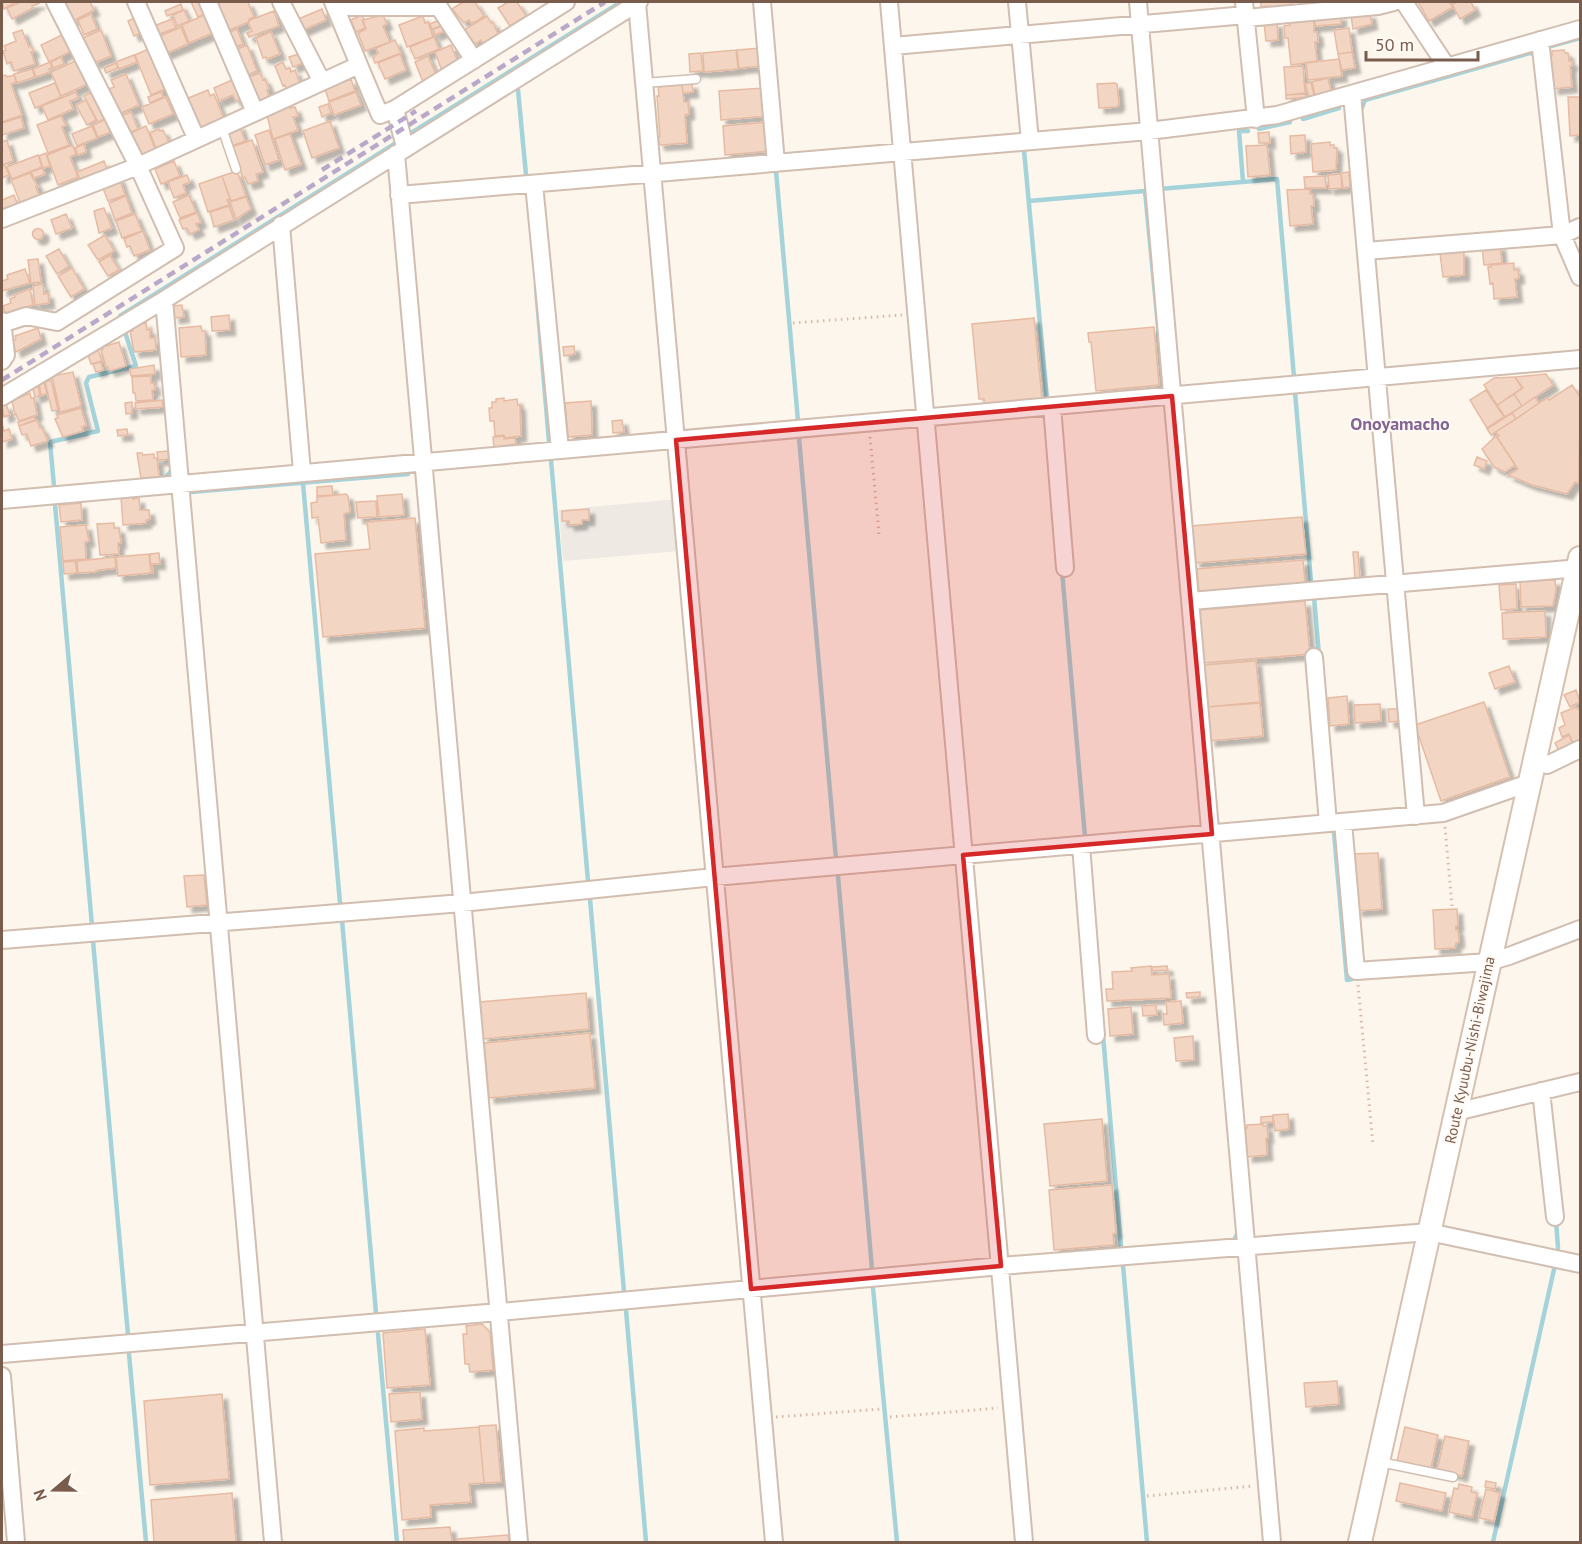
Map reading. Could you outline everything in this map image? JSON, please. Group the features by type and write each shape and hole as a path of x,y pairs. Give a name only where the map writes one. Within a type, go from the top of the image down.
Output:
{"main road":[{"name":"Route Kyuubu-Nishi-Biwajima","path":"1360,1542 1531,772 1580,565"}],"street":[{"path":"2,361 6,355 2,323 26,316 57,322 174,248 138,166 55,2"},
{"path":"136,2 196,138"},
{"path":"208,2 255,112"},
{"path":"281,2 322,82"},
{"path":"474,60 439,7 334,4 380,115 395,109 474,60 546,7 566,2"},
{"path":"2,396 164,300 638,2 774,1542"},
{"path":"762,2 776,163"},
{"path":"889,2 1024,1542"},
{"path":"1017,2 1030,141"},
{"path":"1138,2 1272,1542"},
{"path":"893,46 1245,12 1378,6 1394,2"},
{"path":"1404,2 1447,67"},
{"path":"1245,12 1256,119"},
{"path":"399,195 1149,131 1256,119 1277,116 1581,28"},
{"path":"1540,40 1562,235 1581,277"},
{"path":"2,219 138,166 359,65"},
{"path":"1352,94 1416,816"},
{"path":"395,109 400,151 399,195 519,1542"},
{"path":"534,183 560,450"},
{"path":"281,225 302,472"},
{"path":"1366,251 1562,235 1581,227"},
{"path":"164,300 273,1542"},
{"path":"2,500 1581,359"},
{"path":"1052,406 1065,568"},
{"path":"1191,601 1580,565"},
{"path":"1314,657 1356,971 1489,962 1581,928"},
{"path":"2,940 462,903 714,877 1443,813 1581,749"},
{"path":"1081,845 1096,1035"},
{"path":"1456,1112 1581,1082"},
{"path":"1541,1091 1555,1216"},
{"path":"2,1354 1001,1266 1429,1232 1581,1264"},
{"path":"2,1376 16,1542"}],"lane":[{"path":"644,83 696,79"},
{"path":"222,129 236,168"},
{"path":"1378,1461 1453,1477"}],"path":[{"path":"793,323 916,314"},
{"path":"869,423 879,534"},
{"path":"1443,813 1452,906"},
{"path":"1356,971 1373,1145"},
{"path":"890,1418 1013,1407"},
{"path":"763,1418 880,1409"},
{"path":"1147,1496 1267,1485"}],"highlighted area":[{"path":"1172,396 1212,834 963,855 1001,1266 751,1289 676,440"}],"shaded area":[{"path":"676,499 680,551 563,561 559,510"}],"building":[{"path":"2,2 16,2 4,9"},
{"path":"21,2 40,3 12,19 7,8"},
{"path":"63,2 90,2 94,10 73,21"},
{"path":"191,2 205,2 209,12 198,17"},
{"path":"213,2 248,2 254,17 249,19 249,22 227,31"},
{"path":"463,2 475,2 484,16 475,22 471,23 469,20 464,23 452,9"},
{"path":"508,2 517,2 526,16 510,26 498,8"},
{"path":"1261,2 1292,2 1292,12 1268,13 1267,6 1261,7"},
{"path":"1418,2 1449,2 1453,7 1429,21"},
{"path":"1471,2 1475,10 1460,19 1452,4"},
{"path":"181,4 183,10 167,16 165,11"},
{"path":"322,9 326,20 301,31 296,20"},
{"path":"184,10 189,21 177,26 173,15"},
{"path":"274,11 279,26 249,37 247,33 252,31 248,22"},
{"path":"211,12 218,31 189,43 182,25"},
{"path":"1370,13 1372,24 1353,29 1351,16"},
{"path":"91,14 97,29 84,35 78,20"},
{"path":"362,15 365,28 356,32 351,20"},
{"path":"383,15 387,24 383,26 390,42 365,51 358,33 366,29 363,20"},
{"path":"1341,15 1341,24 1315,26 1315,17"},
{"path":"139,16 146,31 134,36 128,21"},
{"path":"423,16 425,23 428,22 433,37 407,47 399,25"},
{"path":"487,16 491,23 493,22 498,34 483,43 481,40 475,44 464,30"},
{"path":"1314,18 1314,32 1317,32 1318,42 1315,42 1317,61 1291,65 1288,38 1285,38 1284,26 1290,25 1290,20"},
{"path":"172,19 176,28 157,35 154,26"},
{"path":"439,20 441,26 432,29 430,24"},
{"path":"1277,22 1278,40 1266,41 1264,23"},
{"path":"443,26 445,31 435,35 433,29"},
{"path":"181,27 188,44 165,54 158,37"},
{"path":"1349,28 1352,52 1338,54 1334,30"},
{"path":"237,29 243,44 231,48 225,34"},
{"path":"22,30 29,47 31,46 34,51 31,52 35,64 14,71 11,62 7,64 3,51 6,50 4,46 16,41 13,33"},
{"path":"101,30 111,56 94,63 83,38"},
{"path":"271,32 280,54 267,59 263,58 256,38"},
{"path":"66,33 74,50 49,62 41,45"},
{"path":"434,37 439,49 415,59 410,47"},
{"path":"395,40 401,53 375,63 373,58 378,53 376,48"},
{"path":"247,45 257,71 245,76 235,50"},
{"path":"451,45 459,65 442,71 435,52"},
{"path":"153,47 170,87 151,95 135,55"},
{"path":"761,48 763,66 739,68 737,50"},
{"path":"736,50 738,69 704,72 703,53"},
{"path":"1564,50 1568,53 1569,61 1572,61 1572,66 1570,66 1572,87 1553,89 1549,57 1552,56 1552,51"},
{"path":"1352,52 1355,68 1342,70 1338,54"},
{"path":"701,53 703,71 690,72 689,54"},
{"path":"299,54 303,63 293,67 289,57"},
{"path":"400,54 406,70 385,79 378,63"},
{"path":"134,55 137,62 119,69 116,62"},
{"path":"428,56 437,77 423,82 415,62"},
{"path":"61,57 64,64 53,68 51,62"},
{"path":"80,59 90,83 61,96 51,72"},
{"path":"1339,59 1342,76 1308,80 1306,63"},
{"path":"50,62 52,68 49,69 50,72 36,77 33,69"},
{"path":"283,62 286,69 290,68 291,72 295,70 300,84 287,90 275,66"},
{"path":"116,63 118,68 106,73 104,68"},
{"path":"1303,66 1305,93 1286,95 1284,67"},
{"path":"32,69 35,77 17,83 14,74"},
{"path":"260,73 269,89 267,90 269,97 256,102 247,78"},
{"path":"126,74 139,105 117,115 109,89 114,87 111,80"},
{"path":"14,75 16,82 11,84 22,115 2,122 2,76"},
{"path":"239,77 247,96 236,101 233,95 219,101 214,88"},
{"path":"1328,78 1331,91 1315,95 1312,82"},
{"path":"351,79 355,91 329,101 325,89"},
{"path":"1311,82 1314,95 1309,97 1305,84"},
{"path":"55,83 61,97 35,108 29,93"},
{"path":"692,83 693,92 683,93 682,84"},
{"path":"1115,83 1119,104 1117,107 1099,108 1097,84"},
{"path":"682,85 684,102 688,102 689,114 685,115 687,143 661,145 658,138 660,137 658,87"},
{"path":"765,88 768,116 721,120 719,91"},
{"path":"96,89 110,116 98,122 84,96"},
{"path":"208,90 210,96 214,94 226,124 201,133 186,99"},
{"path":"76,92 78,98 70,101 73,109 48,120 42,106"},
{"path":"161,92 163,97 150,103 148,97"},
{"path":"356,92 361,105 334,115 329,102"},
{"path":"1305,94 1306,97 1286,99 1286,95"},
{"path":"166,97 173,114 149,124 142,107"},
{"path":"1568,97 1580,97 1580,135 1570,136"},
{"path":"86,100 96,120 87,125 76,105"},
{"path":"289,103 290,108 295,107 298,116 293,117 298,130 273,139 266,111"},
{"path":"328,104 331,113 322,117 319,107"},
{"path":"131,112 138,129 127,134 120,116"},
{"path":"61,116 66,125 62,127 69,145 48,153 37,125"},
{"path":"21,117 24,128 2,135 2,123"},
{"path":"109,118 114,131 98,137 93,125"},
{"path":"330,121 339,148 312,158 303,131"},
{"path":"768,122 770,151 725,155 723,126"},
{"path":"239,124 245,141 232,146 227,131"},
{"path":"92,126 97,138 77,146 72,134"},
{"path":"146,126 156,151 141,158 131,133"},
{"path":"159,129 163,130 170,145 157,151 150,133"},
{"path":"269,130 279,160 265,165 255,135"},
{"path":"1269,132 1270,143 1259,143 1258,133"},
{"path":"290,134 301,164 285,170 275,139"},
{"path":"1305,135 1306,152 1291,154 1290,136"},
{"path":"7,140 13,161 2,165 2,142"},
{"path":"252,140 263,172 256,174 258,181 248,184 245,177 243,178 232,147"},
{"path":"1330,142 1330,145 1337,148 1336,170 1313,172 1311,144"},
{"path":"84,144 86,152 78,155 75,148"},
{"path":"1267,145 1270,175 1248,177 1246,146"},
{"path":"73,146 76,154 70,157 78,177 58,185 47,155"},
{"path":"46,153 50,166 43,168 39,156"},
{"path":"38,155 42,167 12,179 7,167"},
{"path":"104,161 109,174 82,185 77,172"},
{"path":"174,161 180,176 161,184 155,169"},
{"path":"5,165 9,175 2,178 2,166"},
{"path":"42,168 45,174 34,178 31,172"},
{"path":"237,171 246,196 231,201 222,176"},
{"path":"1349,172 1350,187 1343,188 1341,173"},
{"path":"30,173 38,187 36,187 41,200 22,207 11,180"},
{"path":"1341,174 1342,188 1329,189 1328,175"},
{"path":"187,175 190,182 183,185 186,193 174,198 168,182"},
{"path":"222,176 230,199 227,200 229,205 208,212 199,184"},
{"path":"1325,176 1326,188 1305,188 1304,177"},
{"path":"119,177 125,195 108,201 101,183"},
{"path":"1310,189 1310,194 1313,194 1314,206 1311,206 1313,224 1290,226 1287,190"},
{"path":"14,195 19,208 2,215 2,200"},
{"path":"189,195 196,212 180,218 173,202"},
{"path":"126,196 132,213 115,220 109,203"},
{"path":"246,197 251,209 236,219 230,202"},
{"path":"229,206 234,220 214,227 210,212"},
{"path":"104,208 112,228 99,233 94,211"},
{"path":"197,213 201,222 196,224 199,230 190,234 187,228 183,229 179,220"},
{"path":"66,214 72,228 56,234 51,220"},
{"path":"135,214 142,231 122,238 116,221"},
{"path":"38,229 42,230 42,238 38,239 34,238 33,234 34,230"},
{"path":"143,231 150,250 134,256 124,239"},
{"path":"105,235 114,251 98,260 88,245"},
{"path":"1500,245 1502,263 1484,265 1482,246"},
{"path":"59,249 69,266 57,274 46,256"},
{"path":"1461,251 1464,253 1464,275 1443,277 1440,253"},
{"path":"110,255 119,270 108,276 99,262"},
{"path":"38,259 41,282 31,283 28,260"},
{"path":"1514,263 1514,270 1518,270 1519,278 1515,279 1517,297 1494,299 1493,283 1490,284 1488,267"},
{"path":"72,268 84,289 71,297 58,276"},
{"path":"25,269 30,283 2,291 2,281 8,279 7,275"},
{"path":"43,284 44,294 48,293 49,303 35,305 33,286"},
{"path":"30,289 33,305 5,313 3,306 11,303 10,299 15,297 14,295"},
{"path":"182,305 184,317 174,318 173,306"},
{"path":"229,315 230,330 212,331 211,317"},
{"path":"1034,318 1042,399 984,404 984,399 979,399 972,324"},
{"path":"146,322 147,330 150,329 150,338 155,338 156,350 134,352 130,331 133,331 133,327"},
{"path":"201,326 202,331 205,331 206,355 181,357 179,328"},
{"path":"1154,327 1159,385 1096,391 1088,333"},
{"path":"38,328 41,339 16,352 12,341 16,339 15,336"},
{"path":"119,342 126,366 110,371 106,367 101,350 103,349 102,344 105,343 106,346"},
{"path":"574,346 575,354 564,356 563,347"},
{"path":"98,349 102,361 91,364 87,352"},
{"path":"101,362 103,370 96,372 93,364"},
{"path":"154,365 155,374 131,376 130,369"},
{"path":"73,372 81,405 60,412 52,376"},
{"path":"1546,374 1553,385 1522,406 1514,394 1523,388 1515,377"},
{"path":"151,376 151,383 154,383 155,390 152,390 153,400 136,401 132,377"},
{"path":"1515,377 1522,388 1497,405 1484,385 1494,378"},
{"path":"51,380 58,410 52,411 45,382"},
{"path":"44,382 47,394 41,395 39,383"},
{"path":"38,385 40,396 35,397 32,386"},
{"path":"1572,385 1580,397 1579,483 1575,482 1567,494 1532,485 1508,475 1518,469 1496,432 1547,398 1549,400"},
{"path":"1486,390 1504,417 1487,428 1470,400"},
{"path":"30,393 31,398 34,398 37,415 19,421 12,401"},
{"path":"1514,394 1522,406 1505,417 1497,405"},
{"path":"1535,397 1539,403 1516,419 1512,413"},
{"path":"504,398 504,401 517,399 520,405 521,436 505,438 504,435 495,436 494,421 490,421 489,408 492,408 492,402 496,402 496,399"},
{"path":"162,400 163,407 136,409 135,403"},
{"path":"591,401 592,435 568,437 565,403"},
{"path":"132,402 132,413 126,414 125,403"},
{"path":"6,404 10,415 4,417 2,406"},
{"path":"81,408 86,425 82,427 83,431 63,437 55,419 58,418 57,415"},
{"path":"1512,413 1516,419 1491,435 1487,429"},
{"path":"34,417 35,420 19,426 18,422"},
{"path":"37,420 48,441 31,446 27,434 22,435 19,426"},
{"path":"622,420 624,432 613,433 612,421"},
{"path":"2,423 4,431 9,429 12,439 2,442"},
{"path":"127,429 128,435 118,436 117,430"},
{"path":"504,436 504,439 515,438 516,444 494,447 493,437"},
{"path":"1496,436 1515,465 1505,472 1494,467 1482,449"},
{"path":"168,451 169,459 158,460 157,452"},
{"path":"137,453 154,454 154,458 157,458 159,477 141,478"},
{"path":"1477,457 1487,461 1484,469 1474,465"},
{"path":"332,486 333,495 317,496 317,487"},
{"path":"346,494 350,512 344,514 346,540 321,543 318,517 312,518 311,503 317,502 317,497"},
{"path":"402,494 404,515 379,517 377,496"},
{"path":"133,496 133,499 139,498 140,510 149,510 150,519 146,520 146,523 123,525 121,497"},
{"path":"376,501 377,517 358,518 356,502"},
{"path":"81,503 82,520 61,522 59,505"},
{"path":"589,509 589,520 582,520 582,524 569,525 569,521 562,521 562,511"},
{"path":"1302,517 1306,554 1195,563 1191,526"},
{"path":"415,518 425,628 323,637 315,554 370,549 367,522"},
{"path":"114,523 114,528 119,528 121,543 118,543 119,554 100,555 97,524"},
{"path":"86,525 89,541 85,542 86,559 63,561 60,527"},
{"path":"1353,552 1358,552 1360,578 1355,578"},
{"path":"159,553 160,564 152,564 153,573 151,573 150,554"},
{"path":"149,554 151,573 118,576 116,557"},
{"path":"115,557 116,568 78,573 77,561"},
{"path":"1303,560 1305,583 1199,592 1197,569"},
{"path":"75,561 77,573 64,574 63,562"},
{"path":"1555,580 1553,606 1521,607 1520,581"},
{"path":"1516,584 1517,609 1501,610 1499,585"},
{"path":"1305,601 1310,654 1203,663 1199,610"},
{"path":"1545,611 1546,637 1503,639 1502,613"},
{"path":"1256,661 1260,702 1207,707 1203,665"},
{"path":"1509,666 1515,682 1495,689 1489,673"},
{"path":"1576,690 1580,702 1570,707 1564,695"},
{"path":"1347,696 1349,724 1330,726 1328,698"},
{"path":"1484,702 1510,777 1441,801 1415,725"},
{"path":"1260,703 1263,736 1210,741 1207,707"},
{"path":"1380,704 1381,721 1355,723 1354,705"},
{"path":"1576,707 1580,711 1580,740 1573,743 1569,734 1562,737 1559,728 1565,725 1561,713"},
{"path":"1388,709 1400,709 1401,721 1389,722"},
{"path":"1569,735 1574,747 1560,753 1555,743"},
{"path":"1378,853 1382,909 1357,911 1352,854"},
{"path":"204,875 207,905 187,907 184,876"},
{"path":"1457,909 1458,926 1456,930 1458,930 1459,942 1456,943 1455,948 1435,949 1433,910"},
{"path":"1151,966 1152,975 1169,974 1171,998 1107,1001 1106,989 1113,989 1112,972 1132,971 1131,968"},
{"path":"1167,966 1168,970 1152,971 1152,967"},
{"path":"1200,992 1200,997 1187,998 1186,993"},
{"path":"586,993 589,1029 483,1039 479,1002"},
{"path":"1181,1001 1183,1023 1164,1025 1163,1014 1167,1014 1166,1002"},
{"path":"1156,1005 1157,1015 1143,1016 1142,1006"},
{"path":"1131,1007 1133,1034 1110,1036 1108,1009"},
{"path":"590,1033 595,1088 489,1098 484,1043"},
{"path":"1193,1036 1194,1060 1176,1061 1174,1038"},
{"path":"1288,1114 1289,1129 1275,1131 1273,1115"},
{"path":"1273,1116 1273,1122 1261,1123 1261,1117"},
{"path":"1102,1119 1107,1181 1050,1186 1044,1124"},
{"path":"1247,1125 1267,1126 1267,1155 1247,1157 1245,1128"},
{"path":"1112,1185 1116,1233 1113,1234 1114,1245 1054,1250 1049,1190"},
{"path":"482,1324 490,1332 493,1370 470,1372 469,1364 465,1364 463,1334 467,1334 466,1326"},
{"path":"425,1329 430,1385 387,1388 383,1333"},
{"path":"1337,1381 1339,1404 1306,1407 1304,1383"},
{"path":"420,1392 422,1419 391,1422 389,1394"},
{"path":"222,1394 229,1479 150,1485 144,1401"},
{"path":"496,1425 501,1482 484,1483 479,1426"},
{"path":"479,1427 484,1483 469,1484 471,1502 430,1505 431,1517 402,1520 395,1431"},
{"path":"1405,1427 1438,1435 1431,1468 1397,1461"},
{"path":"1445,1436 1469,1441 1462,1476 1437,1470"},
{"path":"1486,1481 1496,1483 1495,1489 1485,1487"},
{"path":"1400,1483 1446,1493 1442,1511 1396,1501"},
{"path":"1459,1484 1472,1487 1471,1492 1477,1493 1472,1517 1449,1512 1454,1488 1458,1489"},
{"path":"1486,1489 1500,1493 1494,1521 1479,1518"},
{"path":"232,1493 236,1542 154,1542 151,1500"},
{"path":"450,1527 452,1542 404,1542 403,1530"},
{"path":"508,1535 509,1542 457,1542 457,1539"}],"waterway":[{"path":"408,135 621,2"},
{"path":"1551,46 1580,38"},
{"path":"1361,110 1365,100 1530,53 1535,54"},
{"path":"518,90 526,175"},
{"path":"1303,119 1339,108"},
{"path":"1259,129 1290,122"},
{"path":"1243,182 1239,131 1248,131"},
{"path":"120,316 396,143"},
{"path":"1024,150 1047,400"},
{"path":"776,171 798,421"},
{"path":"1159,189 1277,179 1294,377"},
{"path":"1029,201 1145,191 1159,336"},
{"path":"536,287 549,442"},
{"path":"54,486 50,442 98,431 86,383 89,377 136,366 125,332"},
{"path":"1295,392 1311,582"},
{"path":"799,438 836,859"},
{"path":"551,460 588,881"},
{"path":"167,476 172,466"},
{"path":"191,492 408,474"},
{"path":"303,483 340,903"},
{"path":"55,504 92,926"},
{"path":"1062,571 1085,837"},
{"path":"1317,597 1314,597 1319,655"},
{"path":"1334,833 1347,980 1352,979"},
{"path":"838,876 872,1269"},
{"path":"590,899 624,1292"},
{"path":"342,920 376,1313"},
{"path":"93,941 128,1335"},
{"path":"1103,1035 1121,1246"},
{"path":"1556,1221 1558,1248"},
{"path":"1235,1238 1240,1229"},
{"path":"1123,1265 1147,1542"},
{"path":"1493,1542 1555,1265"},
{"path":"873,1288 897,1542"},
{"path":"626,1310 646,1542"},
{"path":"378,1334 397,1542"},
{"path":"129,1354 146,1542"}],"railway":[{"path":"2,380 605,2"},
{"path":"322,170 416,111"}],"district":[{"name":"Onoyamacho","path":"1400,424"}]}
